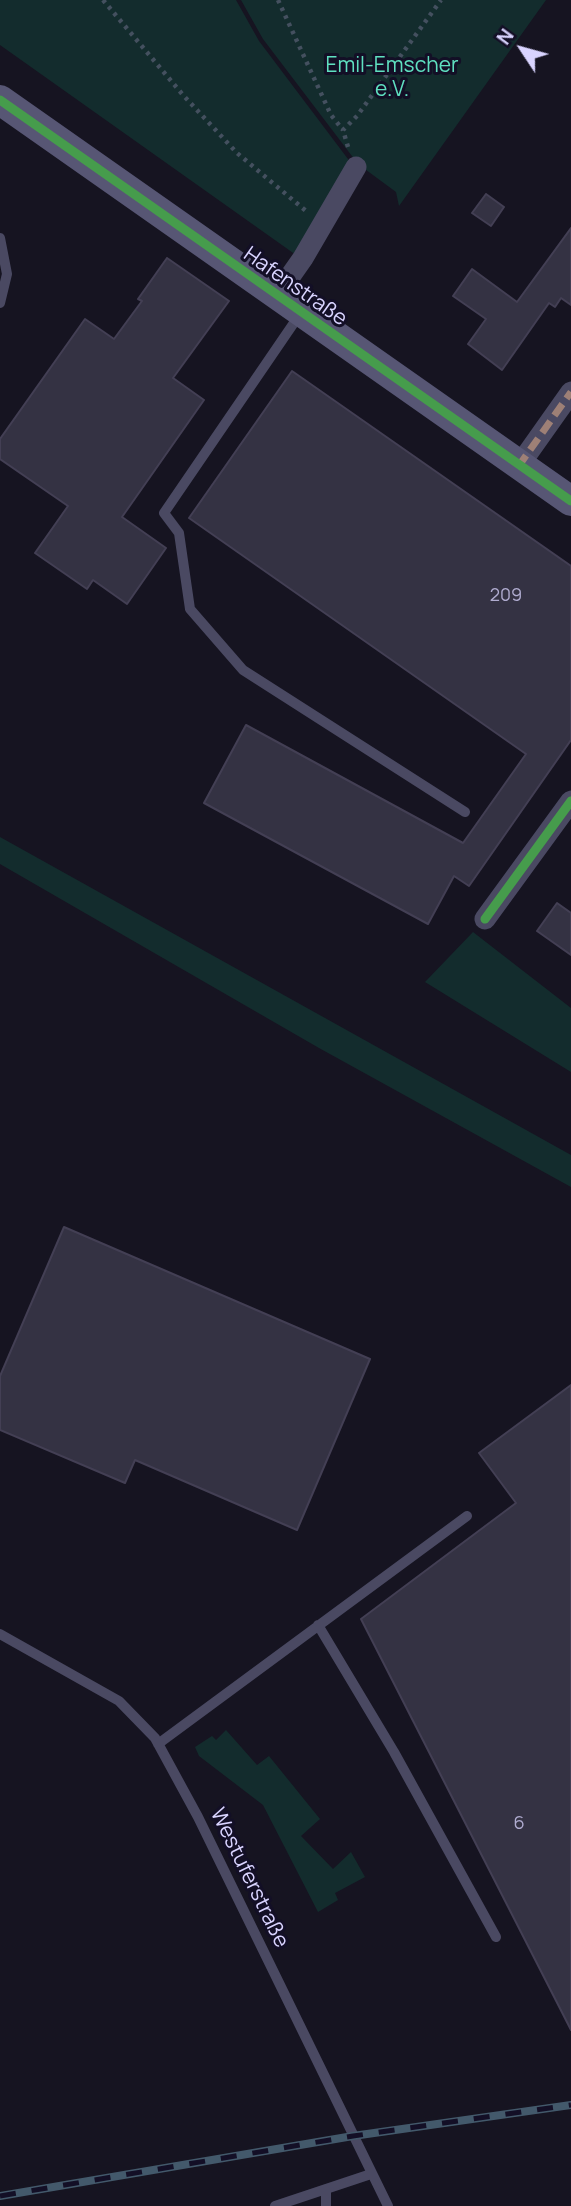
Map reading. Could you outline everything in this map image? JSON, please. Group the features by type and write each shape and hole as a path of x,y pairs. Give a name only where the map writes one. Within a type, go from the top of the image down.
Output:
{"street":[{"name":"Hafenstraße","path":"0,100 518,467 571,501"},
{"name":"Hafenstraße","path":"289,304 323,225 356,167"},
{"path":"518,467 571,392"},
{"path":"485,919 571,801"}],"lane":[{"path":"0,238 7,274 0,303"},
{"path":"289,304 164,513 179,533 190,609 243,670 465,812"},
{"path":"158,1744 467,1516"},
{"path":"318,1625 394,1752 496,1937"},
{"name":"Westuferstraße","path":"0,1634 119,1701 158,1744 198,1817 388,2206"},
{"path":"275,2206 371,2174"},
{"path":"326,2189 326,2206"}],"path":[{"path":"103,0 183,95 237,153 323,225"},
{"path":"279,0 331,115 343,130 356,167"},
{"path":"343,130 357,117 441,0"}],"green space":[{"path":"0,0 236,0 259,41 354,167 296,255 0,45"},
{"name":"Emil-Emscher e.V.","path":"241,0 546,0 399,206 396,192 358,164 263,39"},
{"path":"0,837 571,1155 571,1187 319,1048 0,864"},
{"path":"473,932 571,1008 571,1072 425,982"},
{"path":"226,1730 257,1765 269,1756 320,1819 301,1836 333,1869 351,1852 365,1877 335,1893 338,1900 318,1912 263,1805 199,1756 195,1747 212,1736 216,1740"}],"building":[{"path":"486,194 504,207 491,226 472,213"},
{"path":"571,228 571,305 561,298 555,307 549,303 502,370 468,344 486,319 453,296 472,269 517,302"},
{"path":"167,258 229,301 173,378 204,400 122,517 166,548 127,604 93,580 87,589 35,553 68,506 0,459 0,439 85,319 114,339 142,301 138,299"},
{"path":"292,371 571,566 571,740 469,886 454,876 428,924 204,803 246,725 463,843 526,754 189,518"},
{"path":"557,903 571,913 571,955 537,931"},
{"path":"64,1227 370,1359 297,1530 135,1460 125,1483 0,1430 0,1376"},
{"path":"571,1385 571,2030 361,1619 516,1503 479,1453"}],"railway":[{"path":"0,2196 353,2136 571,2105"}],"marked path":[{"path":"518,467 571,392"}],"cycle path":[{"path":"0,100 571,501"},
{"path":"485,919 571,801"}]}
